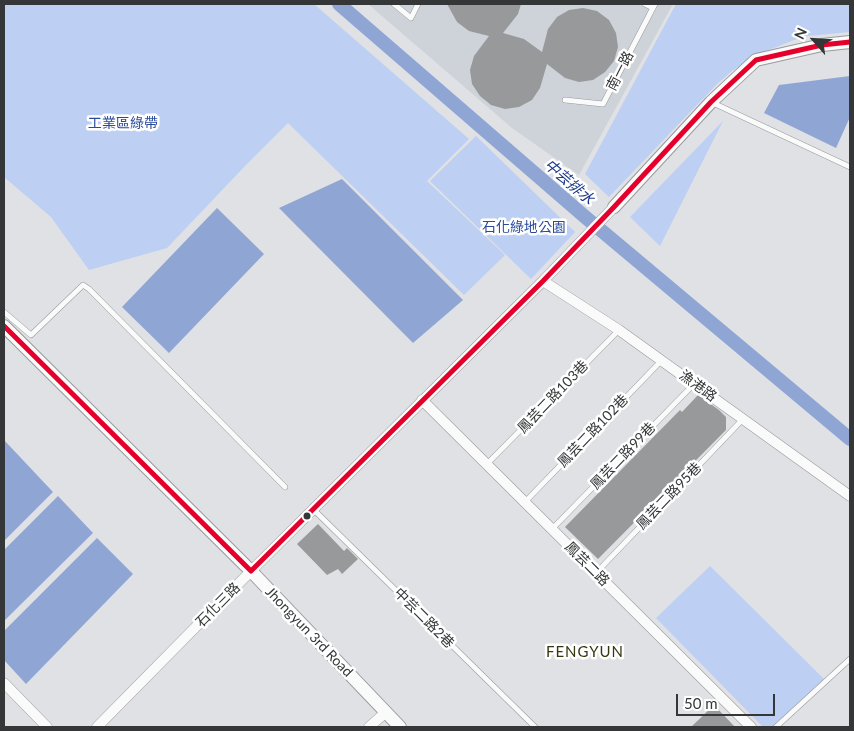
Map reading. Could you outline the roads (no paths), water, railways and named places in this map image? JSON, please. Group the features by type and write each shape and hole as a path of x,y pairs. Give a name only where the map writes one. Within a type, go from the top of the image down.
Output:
{"street":[{"path":"614,207 711,102 756,60 822,45 850,42"},
{"name":"石化三路","path":"97,727 614,207"},
{"name":"漁港路","path":"542,281 662,360 850,496"},
{"name":"Jhongyun 3rd Road","path":"4,326 251,572 400,727"},
{"name":"鳳芸二路","path":"422,400 751,727"},
{"path":"4,683 47,727"},
{"path":"369,727 386,712"}],"lane":[{"path":"394,4 411,18 418,4"},
{"path":"644,4 654,6"},
{"name":"南一路","path":"565,100 603,104 654,6"},
{"path":"711,102 850,167"},
{"path":"4,312 31,335 83,285 286,487"},
{"name":"鳳芸二路103巷","path":"487,464 619,330"},
{"name":"鳳芸二路102巷","path":"525,502 662,360"},
{"name":"鳳芸二路99巷","path":"552,529 694,384"},
{"name":"鳳芸二路95巷","path":"596,573 743,419"},
{"name":"中芸二路2巷","path":"313,509 535,727"},
{"path":"776,727 850,659"}],"waterway":[{"name":"中芸排水","path":"339,4 584,216 850,439"}],"district":[{"name":"FENGYUN","path":"585,652"}],"park label":[{"name":"工業區綠帶","path":"123,123"},
{"name":"石化綠地公園","path":"524,227"}]}
